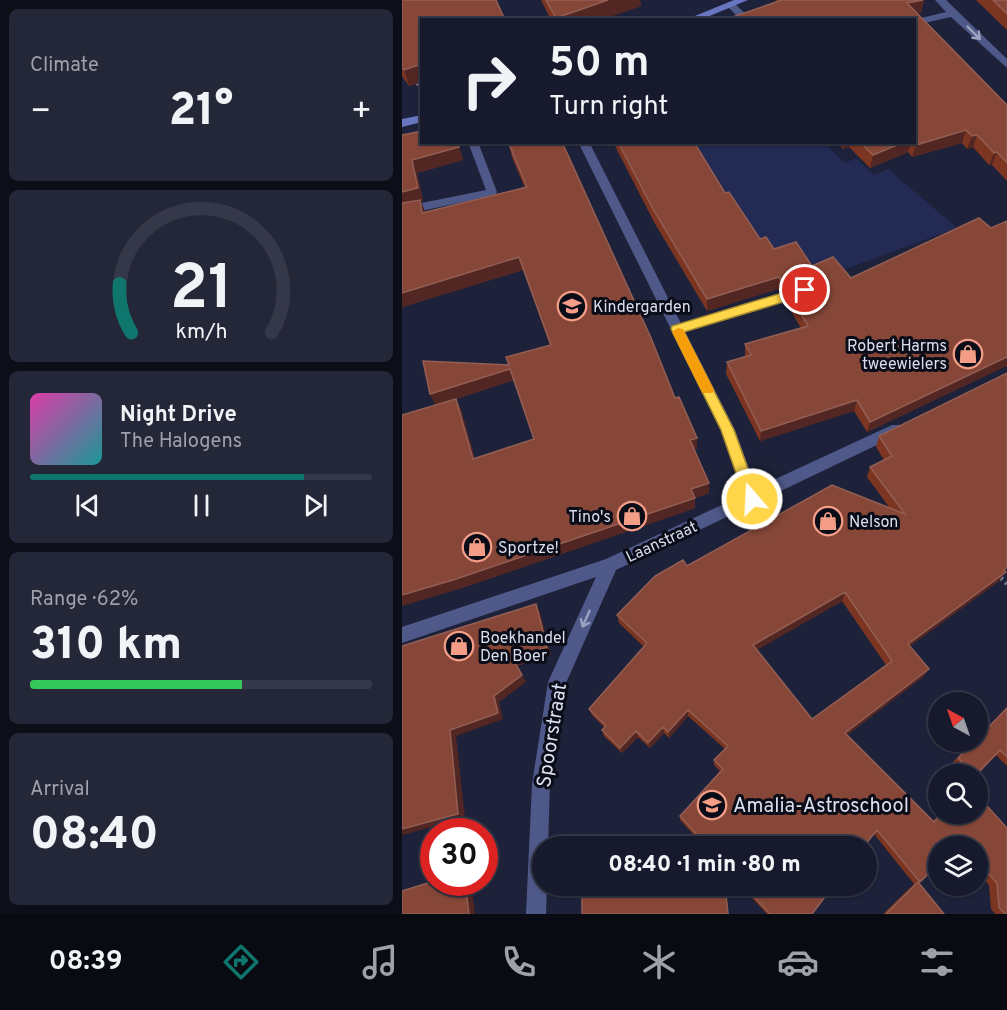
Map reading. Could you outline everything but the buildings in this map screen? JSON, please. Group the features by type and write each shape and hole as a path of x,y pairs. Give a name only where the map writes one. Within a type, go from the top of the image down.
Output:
{"street":[{"path":"695,18 743,0"},
{"path":"940,0 1007,65"},
{"path":"731,5 745,18"},
{"path":"916,22 954,13"},
{"path":"402,123 420,118"},
{"path":"584,144 728,430 752,499"},
{"name":"Laanstraat","path":"402,635 610,565 908,424"},
{"name":"Spoorstraat","path":"536,914 541,784 557,682 610,565"}],"lane":[{"path":"402,211 492,192 474,144"},
{"path":"677,329 805,290"}],"path":[{"path":"417,83 420,87"},
{"path":"998,574 1007,584"}],"shaded area":[{"path":"696,144 825,144 845,163 856,158 874,175 888,169 957,228 816,280 758,249"}],"slow traffic":[{"path":"678,332 707,390"}],"place":[{"name":"Kindergarden","path":"572,306"},
{"name":"Robert Harms tweewielers","path":"968,354"},
{"name":"Tino's","path":"632,516"},
{"name":"Nelson","path":"828,521"},
{"name":"Sportze!","path":"477,547"},
{"name":"Boekhandel Den Boer","path":"459,646"},
{"name":"Amalia-Astroschool","path":"712,805"}],"route":[{"path":"752,499 728,430 677,329 805,290"}]}
